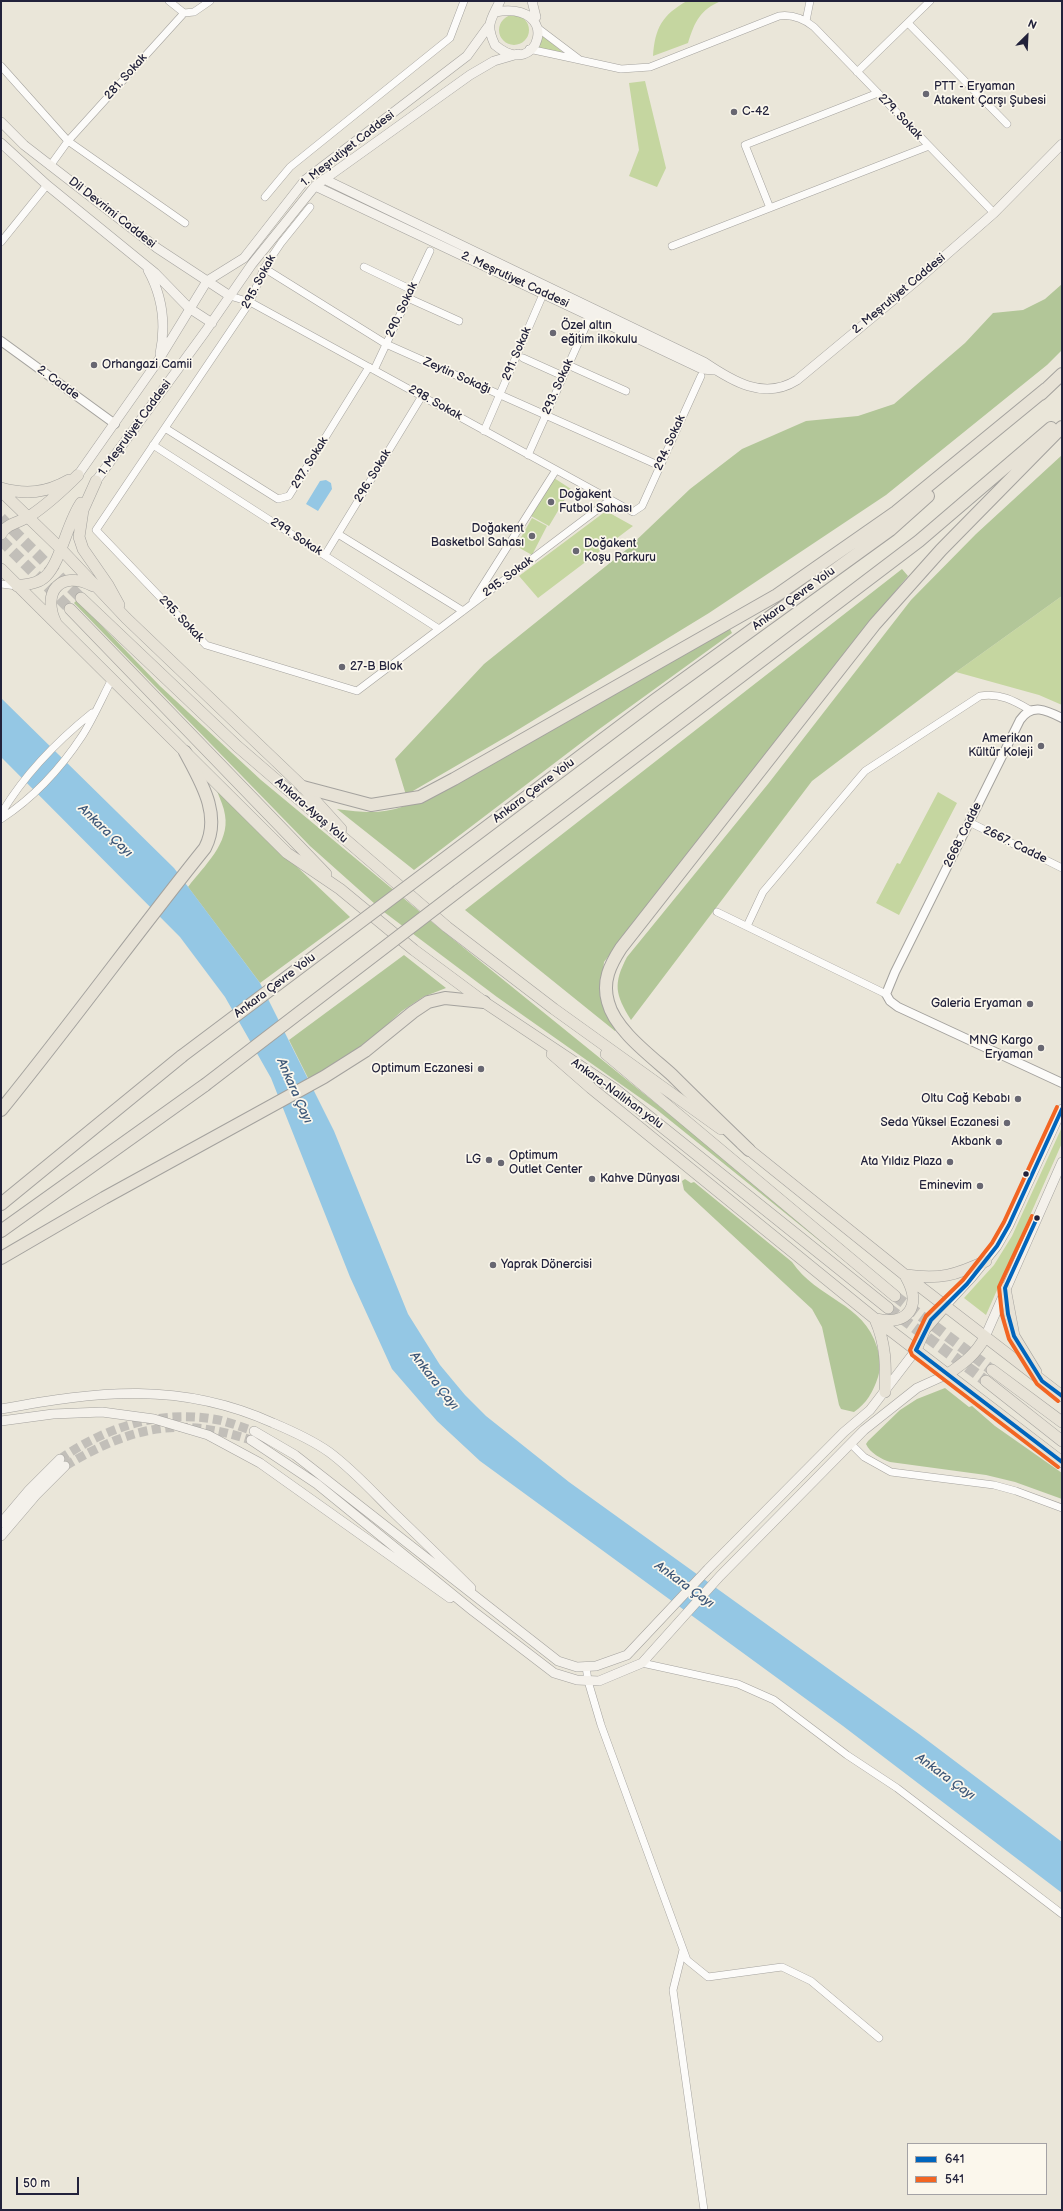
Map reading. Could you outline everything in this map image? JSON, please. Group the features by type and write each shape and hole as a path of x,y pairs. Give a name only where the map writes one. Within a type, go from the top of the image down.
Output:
{"highway":[{"name":"Ankara Çevre Yolu","path":"1,1204 182,1056 655,700 890,530 1062,374"},
{"path":"303,787 371,806 420,797 777,594 896,512 1046,389"},
{"path":"1,1231 205,1085 919,541 1062,419"},
{"path":"749,1150 632,1037 613,1015 608,1004 606,984 611,964 621,948 875,624 941,550 1062,427"},
{"path":"1,490 33,493 48,490 78,475"},
{"path":"1,534 15,522 28,517 60,494 78,475"},
{"path":"17,586 34,584 46,576 56,562 60,548 78,507 96,481"},
{"path":"96,481 83,510 79,537 83,549 108,585 126,618"},
{"path":"1,490 60,548 126,618 303,787 372,864"},
{"path":"1,569 287,853 340,889"},
{"path":"59,628 52,614 50,604 54,590 59,584 72,579 83,580 98,589"},
{"name":"Ankara-Ayaş Yolu","path":"81,598 237,746 372,864 447,926 554,1009"},
{"path":"70,609 340,889"},
{"path":"1,1110 41,1061 125,948 191,865 210,838 212,815 201,782 185,752"},
{"name":"Ankara-Nallıhan yolu","path":"340,889 414,950 484,1002 616,1090 888,1308"},
{"path":"1,1258 324,1077 365,1051 413,1012 428,1002 445,998 484,1002"},
{"path":"554,1009 749,1150 905,1275 1062,1396"},
{"name":"Ankara-Nallıhan yolu","path":"554,1009 895,1296"},
{"path":"522,1028 590,1088 874,1318 1062,1462"},
{"path":"905,1275 937,1278 949,1276 986,1261"},
{"path":"874,1318 896,1321 904,1318 910,1312 914,1296 905,1275"},
{"path":"1005,1288 1014,1336 1042,1381"},
{"path":"916,1350 924,1329 945,1306"},
{"path":"874,1318 885,1348 885,1392"},
{"path":"948,1374 966,1362 980,1346 985,1337"},
{"path":"992,1370 1062,1422"},
{"path":"986,1381 1062,1441"}],"main road":[{"path":"500,1 488,27 494,45 509,54 518,54 529,49 536,40 538,24 532,1"},
{"path":"495,12 512,7 521,7 529,11 538,24"},
{"name":"1. Meşrutiyet Caddesi","path":"78,475 158,361 189,308 207,281 244,258 305,180 467,56 488,27"},
{"name":"1. Meşrutiyet Caddesi","path":"96,481 212,323 252,264 315,186 470,75 494,61 518,54"},
{"name":"Dil Devrimi Caddesi","path":"1,122 24,145 50,166 157,248 230,296"},
{"name":"Dil Devrimi Caddesi","path":"1,143 47,185 144,264 189,308 212,323"},
{"name":"2. Meşrutiyet Caddesi","path":"324,180 697,358 716,370 759,390 777,390 797,380 915,282 994,213 1062,144"},
{"name":"2. Meşrutiyet Caddesi","path":"315,186 702,369 716,370"},
{"path":"144,264 154,282 161,302 163,337 158,361"},
{"path":"945,1306 986,1261 1009,1225 1062,1109"},
{"path":"985,1337 1005,1288 1062,1162"},
{"path":"916,1350 870,1410 844,1432 708,1569 627,1655 596,1666 577,1667 558,1661 295,1455 253,1436 317,1484 493,1626 554,1673 577,1680 599,1681 642,1663 720,1576 864,1430 917,1388 948,1374"},
{"path":"1,1409 98,1394 150,1392 204,1400 257,1416 298,1434 328,1452 358,1476 500,1615"},
{"path":"1,1421 53,1414 102,1412 154,1419 208,1435 260,1463 428,1585 493,1626"},
{"path":"844,1432 851,1444"},
{"path":"1,1523 29,1490 62,1463 1,1536"}],"street":[{"path":"169,1 184,13"},
{"name":"281. Sokak","path":"50,166 68,141 184,13 194,12 210,1"},
{"path":"265,197 290,167 450,38 464,1"},
{"path":"529,49 621,69 650,67 780,16 794,16 806,21 809,1"},
{"path":"857,72 930,1"},
{"name":"279. Sokak","path":"806,21 994,213"},
{"path":"908,23 1007,124"},
{"path":"538,24 580,60"},
{"path":"1,66 68,141 185,223"},
{"path":"770,208 745,145 878,93"},
{"path":"672,246 929,146"},
{"path":"1,242 47,185"},
{"name":"295. Sokak","path":"310,207 281,243 264,268 250,302 96,530 206,646 357,692 610,500"},
{"name":"290. Sokak","path":"371,369 386,344 430,251"},
{"path":"364,267 412,290"},
{"name":"Zeytin Sokağı","path":"264,268 386,344 660,466"},
{"name":"298. Sokak","path":"230,296 250,302 610,500 633,512 638,510"},
{"path":"408,298 459,321"},
{"name":"291. Sokak","path":"484,431 541,299"},
{"name":"293. Sokak","path":"528,455 589,318"},
{"name":"2. Cadde","path":"1,341 115,424"},
{"path":"523,358 563,376"},
{"path":"568,365 626,391"},
{"name":"297. Sokak","path":"165,428 278,499 284,498 289,496 371,369"},
{"name":"294. Sokak","path":"638,510 642,506 701,376"},
{"name":"296. Sokak","path":"325,555 422,396"},
{"name":"299. Sokak","path":"153,445 439,629"},
{"path":"470,606 556,470"},
{"path":"338,534 463,611"},
{"path":"1,584 17,586"},
{"path":"1,819 20,807 34,794 66,758 82,736 112,680"},
{"path":"747,926 767,888 866,771 980,696 993,694 1006,697 1030,710 1046,710 1062,718"},
{"name":"2668. Cadde","path":"886,994 895,972 1020,720 1030,710"},
{"path":"1,814 22,784 53,747 95,711"},
{"name":"2667. Cadde","path":"969,822 1062,868"},
{"path":"717,912 886,994 890,1001 898,1007 1062,1083"},
{"path":"851,1444 864,1457 892,1472 994,1485 1016,1490 1062,1508"},
{"path":"642,1663 738,1684 774,1700 847,1755 897,1788 1062,1914"},
{"path":"586,1666 588,1681 601,1725 687,1960 708,1977 782,1967 811,1981 879,2038"},
{"path":"683,1950 673,1990 704,2210"}],"green space":[{"path":"687,1 721,1 708,8 699,17 693,28 688,43 653,56 654,46 661,23 678,6"},
{"path":"514,15 525,19 529,30 525,41 514,45 503,41 499,30 503,19"},
{"path":"543,36 566,55 537,48"},
{"path":"645,81 666,168 657,187 629,176 639,150 629,83"},
{"path":"1062,284 1062,350 1047,365 886,495 709,613 511,734 406,795 395,759 484,664 626,550 690,489 742,449 806,421 858,416 894,404 965,343 993,313 1023,310 1045,299"},
{"path":"1062,455 1062,596 956,672 812,781 631,1020 619,996 618,989 619,975 627,957 768,784 911,600 976,534"},
{"name":"Doğakent Futbol Sahası","path":"554,478 571,489 549,526 531,516"},
{"name":"Doğakent Koşu Parkuru","path":"606,511 633,526 538,598 519,576"},
{"name":"Doğakent Basketbol Sahası","path":"532,518 547,526 532,555 516,546"},
{"path":"902,569 908,576 852,643 604,962 602,981 617,1028 615,1031 465,910"},
{"path":"1062,596 1062,705 1039,695 956,672"},
{"path":"77,600 160,686 261,780 443,931 895,1297 893,1300 656,1109 497,997 384,912 310,846 74,603"},
{"path":"728,625 732,633 598,730 414,870 337,809 379,812 412,804 439,792"},
{"path":"217,791 350,917 260,983 188,887 214,854 224,835 226,825 225,815"},
{"path":"938,792 957,803 899,915 876,903 897,863 900,864"},
{"path":"404,955 446,988 423,997 402,1011 369,1041 309,1080 289,1040"},
{"path":"1062,1127 1062,1143 986,1315 964,1298 994,1265 1012,1236"},
{"path":"685,1179 691,1183 694,1182 792,1262 814,1285 862,1320 871,1332 879,1355 879,1374 869,1397 863,1405 854,1412 841,1409 839,1405 822,1327 812,1309 684,1190 682,1181"},
{"path":"945,1388 969,1407 972,1406 995,1426 1062,1473 1062,1499 1015,1482 986,1475 890,1462 876,1455 870,1450 866,1444 868,1441 900,1410 917,1399"}],"water":[{"path":"326,480 331,483 332,489 318,511 306,504 320,481"},
{"name":"Ankara Çayı","path":"1,698 174,868 260,983 334,1131 408,1314 440,1365 465,1395 486,1416 569,1482 919,1734 1062,1842 1062,1893 843,1726 480,1461 437,1421 392,1369 350,1277 271,1078 225,997 180,937 1,757"}],"tunnel":[{"path":"1,518 81,598"},
{"path":"1,540 70,609"},
{"path":"895,1296 992,1370"},
{"path":"888,1308 986,1381"},
{"path":"60,1459 95,1438 113,1430 132,1424 172,1417 213,1419 254,1431"},
{"path":"65,1466 112,1442 133,1434 155,1429 177,1427 200,1428 251,1440"}],"transit line":[{"name":"541","path":"1057,1107 1004,1222 992,1243 963,1280 926,1316 910,1350 912,1355 1058,1467"},
{"name":"641","path":"1062,1109 1009,1225 997,1246 967,1284 931,1320 916,1350 1062,1462"},
{"name":"541","path":"1032,1216 999,1287 1002,1315 1009,1339 1037,1384 1058,1401"},
{"name":"641","path":"1037,1218 1005,1288 1008,1314 1014,1336 1042,1381 1062,1396"}],"place":[{"name":"PTT - Eryaman Atakent Çarşı Şubesi","path":"926,94"},
{"name":"C-42","path":"734,112"},
{"name":"Özel altın eğitim ilkokulu","path":"553,333"},
{"name":"Orhangazi Camii","path":"94,365"},
{"name":"Doğakent Futbol Sahası","path":"551,502"},
{"name":"Doğakent Basketbol Sahası","path":"532,536"},
{"name":"Doğakent Koşu Parkuru","path":"576,551"},
{"name":"27-B Blok","path":"342,667"},
{"name":"Amerikan Kültür Koleji","path":"1041,746"},
{"name":"Galeria Eryaman","path":"1030,1004"},
{"name":"MNG Kargo Eryaman","path":"1041,1048"},
{"name":"Optimum Eczanesi","path":"481,1069"},
{"name":"Oltu Cağ Kebabı","path":"1018,1099"},
{"name":"Seda Yüksel Eczanesi","path":"1007,1123"},
{"name":"Akbank","path":"999,1142"},
{"name":"LG","path":"489,1160"},
{"name":"Ata Yıldız Plaza","path":"950,1162"},
{"name":"Optimum Outlet Center","path":"501,1163"},
{"name":"Kahve Dünyası","path":"592,1179"},
{"name":"Eminevim","path":"980,1186"},
{"name":"Yaprak Dönercisi","path":"493,1265"}]}
